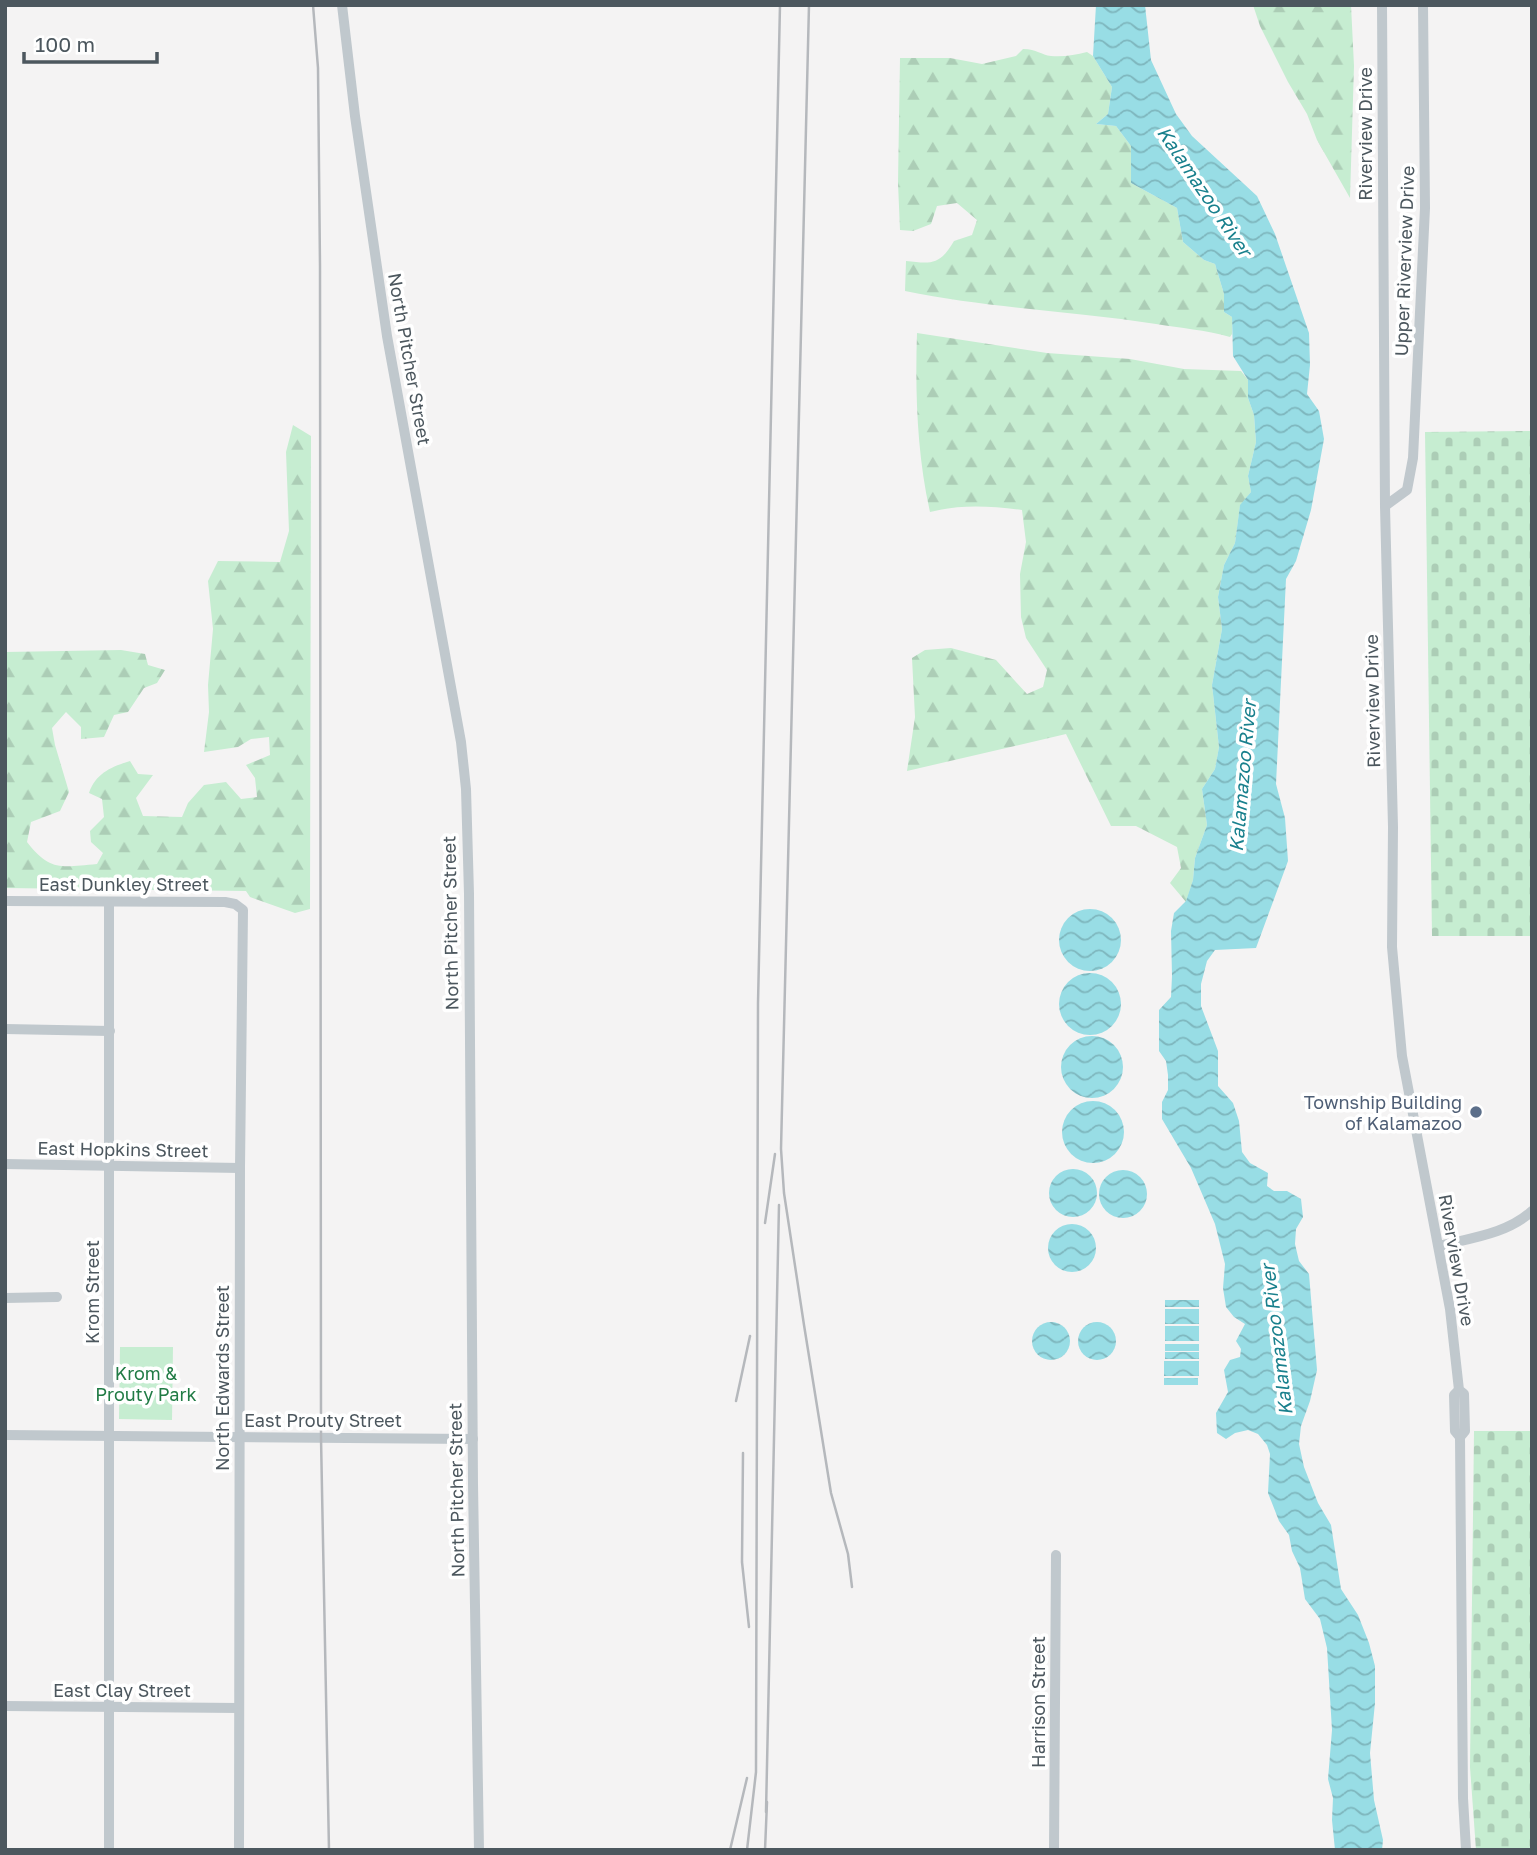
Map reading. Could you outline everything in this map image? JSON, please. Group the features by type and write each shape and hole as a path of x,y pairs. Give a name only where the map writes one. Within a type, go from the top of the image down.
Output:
{"street":[{"name":"North Pitcher Street","path":"342,5 387,336 456,715 466,789 479,1850"},
{"name":"Riverview Drive","path":"1382,5 1385,506 1393,827 1392,947 1409,1099 1450,1309 1459,1390 1454,1395 1454,1419 1455,1431 1460,1437 1466,1850"},
{"name":"Upper Riverview Drive","path":"1385,506 1407,490 1413,458 1425,208 1423,5"},
{"name":"East Dunkley Street","path":"5,901 225,902 241,907"},
{"name":"Krom Street","path":"109,902 109,1850"},
{"name":"North Edwards Street","path":"239,1850 241,907"},
{"path":"5,1029 110,1031"},
{"name":"East Hopkins Street","path":"5,1164 240,1168"},
{"path":"1439,1246 1500,1230 1532,1211"},
{"path":"5,1298 57,1297"},
{"name":"East Prouty Street","path":"5,1435 473,1438"},
{"name":"Harrison Street","path":"1054,1850 1056,1555"},
{"name":"East Clay Street","path":"5,1706 239,1708"}],"green space":[{"path":"1253,5 1351,5 1354,66 1350,198 1317,140 1307,114 1260,26"},
{"path":"1023,49 1051,56 1087,52 1093,56 1112,87 1108,114 1096,124 1116,126 1131,146 1131,183 1177,208 1183,242 1204,260 1215,264 1224,294 1224,312 1232,317 1230,337 1156,324 967,302 905,291 906,261 922,263 940,259 954,241 972,235 977,220 957,203 937,206 931,224 913,231 900,230 900,58 950,58 982,64 1016,56"},
{"path":"917,333 1047,353 1130,359 1184,369 1241,371 1248,380 1248,398 1254,415 1256,442 1248,476 1251,492 1240,506 1235,543 1224,565 1218,597 1222,629 1212,685 1219,747 1215,769 1202,789 1207,825 1195,858 1193,880 1186,902 1170,883 1181,868 1177,847 1136,826 1111,826 1066,734 907,771 915,717 912,658 925,650 951,648 996,660 1027,694 1043,687 1047,670 1026,638 1021,617 1020,574 1026,542 1022,510 976,506 930,512 918,423"},
{"path":"293,425 311,436 310,909 295,913 250,897 246,891 5,888 5,652 121,650 145,654 148,665 165,670 157,683 144,688 128,712 114,715 104,737 81,739 81,727 66,712 52,728 69,792 60,811 31,822 27,842 43,859 66,866 97,864 103,853 91,842 90,831 104,817 102,799 89,793 96,780 105,772 130,761 138,774 153,775 136,798 143,816 182,817 188,803 204,785 226,782 241,799 257,797 255,778 246,765 270,755 269,737 251,739 238,747 204,752 213,629 208,581 218,561 280,562 289,531 286,452"},
{"path":"1532,431 1532,936 1432,936 1425,432"},
{"name":"Krom & Prouty Park","path":"120,1347 173,1347 172,1420 119,1419"},
{"path":"1474,1431 1532,1431 1532,1850 1476,1850 1470,1767"}],"water":[{"name":"Kalamazoo River","path":"1096,5 1145,5 1151,60 1176,114 1192,136 1257,196 1275,234 1309,333 1307,394 1319,411 1324,439 1311,510 1296,561 1286,579 1276,784 1285,818 1288,861 1256,948 1215,950 1207,961 1201,984 1201,1006 1218,1051 1218,1086 1233,1103 1239,1121 1242,1152 1250,1163 1268,1173 1267,1186 1274,1191 1287,1191 1301,1199 1303,1217 1296,1229 1295,1244 1299,1261 1309,1274 1317,1370 1301,1426 1299,1444 1304,1467 1318,1503 1331,1525 1341,1589 1358,1615 1375,1666 1375,1703 1370,1753 1374,1800 1383,1840 1382,1850 1335,1850 1333,1798 1328,1779 1332,1730 1327,1648 1320,1619 1305,1599 1300,1568 1292,1551 1289,1535 1279,1521 1268,1493 1270,1454 1267,1445 1258,1434 1248,1430 1235,1433 1226,1439 1217,1433 1216,1413 1228,1392 1224,1370 1230,1360 1240,1357 1241,1349 1236,1341 1245,1324 1234,1317 1226,1307 1223,1288 1225,1264 1215,1224 1191,1168 1162,1119 1162,1102 1168,1090 1168,1075 1166,1061 1159,1051 1159,1010 1171,997 1171,931 1174,913 1186,901 1193,880 1195,858 1207,825 1202,789 1215,769 1219,747 1212,685 1222,629 1218,597 1224,565 1235,543 1240,505 1251,492 1248,476 1256,442 1254,415 1248,398 1248,380 1233,356 1232,317 1224,312 1224,294 1215,264 1204,260 1183,242 1177,208 1131,183 1131,146 1116,126 1096,124 1108,114 1112,87 1093,56"},
{"path":"1090,909 1112,918 1121,940 1112,962 1090,971 1068,962 1059,940 1068,918"},
{"path":"1090,973 1112,982 1121,1004 1112,1026 1090,1035 1068,1026 1059,1004 1068,982"},
{"path":"1092,1036 1114,1045 1123,1067 1114,1089 1092,1098 1070,1089 1061,1067 1070,1045"},
{"path":"1093,1101 1115,1110 1124,1132 1115,1154 1093,1163 1071,1154 1062,1132 1071,1110"},
{"path":"1073,1169 1090,1176 1097,1193 1090,1210 1073,1217 1056,1210 1049,1193 1056,1176"},
{"path":"1123,1170 1140,1177 1147,1194 1140,1211 1123,1218 1106,1211 1099,1194 1106,1177"},
{"path":"1072,1224 1089,1231 1096,1248 1089,1265 1072,1272 1055,1265 1048,1248 1055,1231"},
{"path":"1165,1300 1199,1300 1199,1307 1165,1307"},
{"path":"1165,1309 1199,1309 1199,1324 1165,1324"},
{"path":"1051,1322 1064,1328 1070,1341 1064,1354 1051,1360 1038,1354 1032,1341 1038,1328"},
{"path":"1097,1322 1110,1328 1116,1341 1110,1354 1097,1360 1084,1354 1078,1341 1084,1328"},
{"path":"1165,1326 1199,1326 1199,1341 1165,1341"},
{"path":"1165,1344 1199,1344 1199,1351 1165,1351"},
{"path":"1165,1352 1199,1352 1199,1359 1165,1359"},
{"path":"1164,1361 1199,1361 1199,1376 1164,1376"},
{"path":"1164,1378 1198,1378 1198,1385 1164,1385"}],"railway":[{"path":"313,5 318,68 320,266 321,1438 329,1850"},
{"path":"747,1850 756,1772 758,1003 780,5"},
{"path":"809,5 781,1149 784,1193 831,1493 848,1554 852,1587"},
{"path":"765,1223 775,1154"},
{"path":"766,1812 779,1205"},
{"path":"736,1401 750,1336"},
{"path":"743,1453 742,1562 749,1627"},
{"path":"730,1850 747,1778"},
{"path":"765,1850 767,1802"}],"place":[{"name":"Township Building of Kalamazoo","path":"1476,1112"}]}
